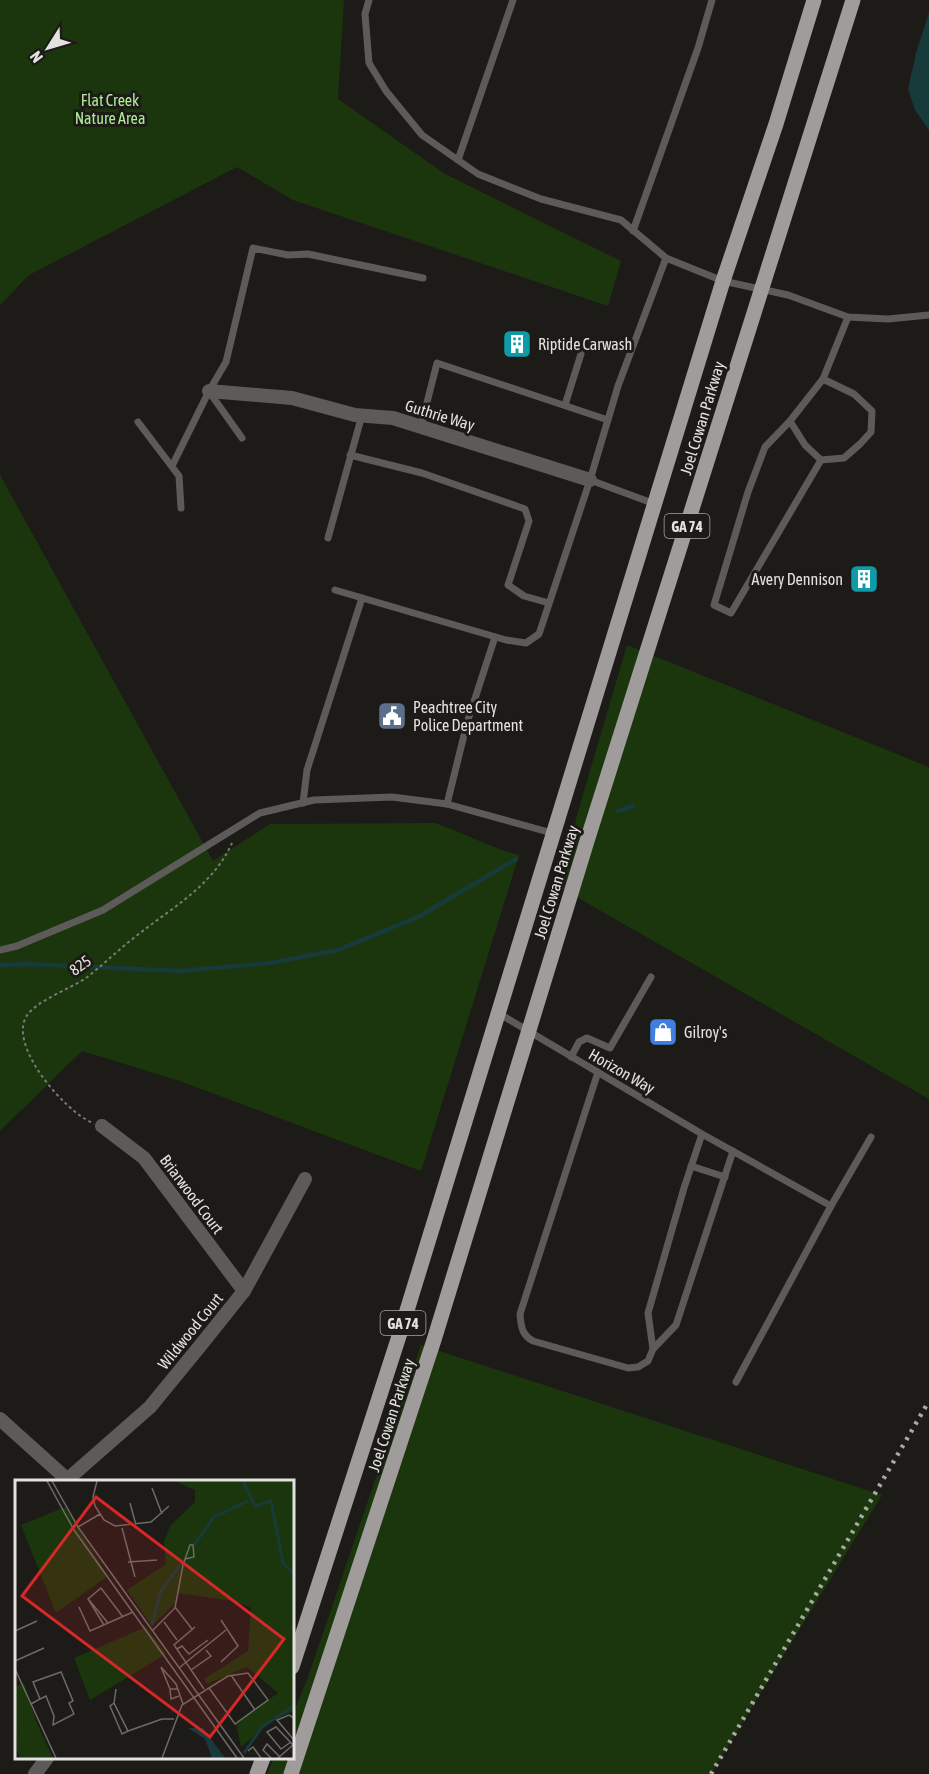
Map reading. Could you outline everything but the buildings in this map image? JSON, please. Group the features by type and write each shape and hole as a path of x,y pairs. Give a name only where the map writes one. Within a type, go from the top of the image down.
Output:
{"main road":[{"name":"Joel Cowan Parkway","path":"294,1661 400,1329 723,281 776,124 814,0"},
{"name":"Joel Cowan Parkway","path":"294,1755 430,1352 528,1031 854,0"},
{"path":"256,1774 263,1759"}],"street":[{"name":"Guthrie Way","path":"208,391 292,398 362,415 393,418 590,480"},
{"name":"Briarwood Court","path":"102,1126 144,1158 243,1291"},
{"name":"Wildwood Court","path":"69,1480 150,1407 243,1291 305,1179"},
{"path":"0,1419 69,1480"},
{"path":"35,1774 46,1759"}],"lane":[{"path":"369,0 365,14 369,63 386,90 422,135 478,174 541,199 621,220 666,258 723,281 784,295 848,317 888,319 929,315"},
{"path":"458,160 513,0"},
{"path":"633,231 694,59 712,0"},
{"path":"172,466 208,391 226,362 253,248 288,255 308,254 423,278"},
{"path":"335,590 495,637 526,643 539,634 590,480 618,386 666,258"},
{"path":"821,460 730,613 714,605 748,492 765,447 790,422 823,379 848,317"},
{"path":"565,405 581,354"},
{"path":"421,426 437,363 608,420"},
{"path":"790,422 805,445 821,460 844,458 871,432 872,411 854,394 823,379"},
{"path":"208,391 242,438"},
{"path":"328,538 362,415"},
{"path":"138,422 180,480 181,508"},
{"path":"350,455 422,473 525,510 529,521 508,585 524,596 549,603"},
{"name":"Guthrie Way","path":"590,480 655,504"},
{"path":"303,803 307,770 362,598"},
{"path":"447,804 467,723 495,637"},
{"path":"0,950 17,946 103,910 260,813 314,800 392,796 447,804 552,833"},
{"path":"572,1057 579,1041 587,1038 610,1048 651,977"},
{"name":"Horizon Way","path":"497,1013 702,1134 831,1206"},
{"path":"598,1072 520,1314 520,1327 525,1336 533,1341 628,1368 638,1367 648,1361 653,1349 676,1326 733,1151"},
{"path":"653,1349 648,1313 702,1134"},
{"path":"736,1382 871,1137"},
{"path":"691,1166 725,1177"}],"path":[{"name":"825","path":"102,1126 80,1118 44,1079 25,1047 21,1032 26,1017 35,1008 86,977 205,884 225,858 241,825"}],"green space":[{"name":"Flat Creek Nature Area","path":"0,0 344,0 338,99 445,174 621,261 608,306 293,200 237,167 29,275 0,305"},
{"path":"0,475 213,861 270,824 436,823 519,855 421,1171 180,1081 82,1051 0,1131"},
{"path":"627,645 929,767 929,1099 561,888 577,815"},
{"path":"421,1345 882,1495 711,1774 267,1774 274,1759 294,1759 294,1711 308,1677"}],"water":[{"path":"929,13 929,130 915,110 908,89 916,53"}],"waterway":[{"path":"618,811 633,806"},
{"path":"0,965 27,964 180,971 270,963 338,950 420,916 516,859"}],"railway":[{"path":"711,1774 929,1401"}],"place":[{"name":"Riptide Carwash","path":"517,344"},
{"name":"Avery Dennison","path":"864,579"},
{"name":"Peachtree City Police Department","path":"392,716"},
{"name":"Gilroy's","path":"663,1032"}]}
